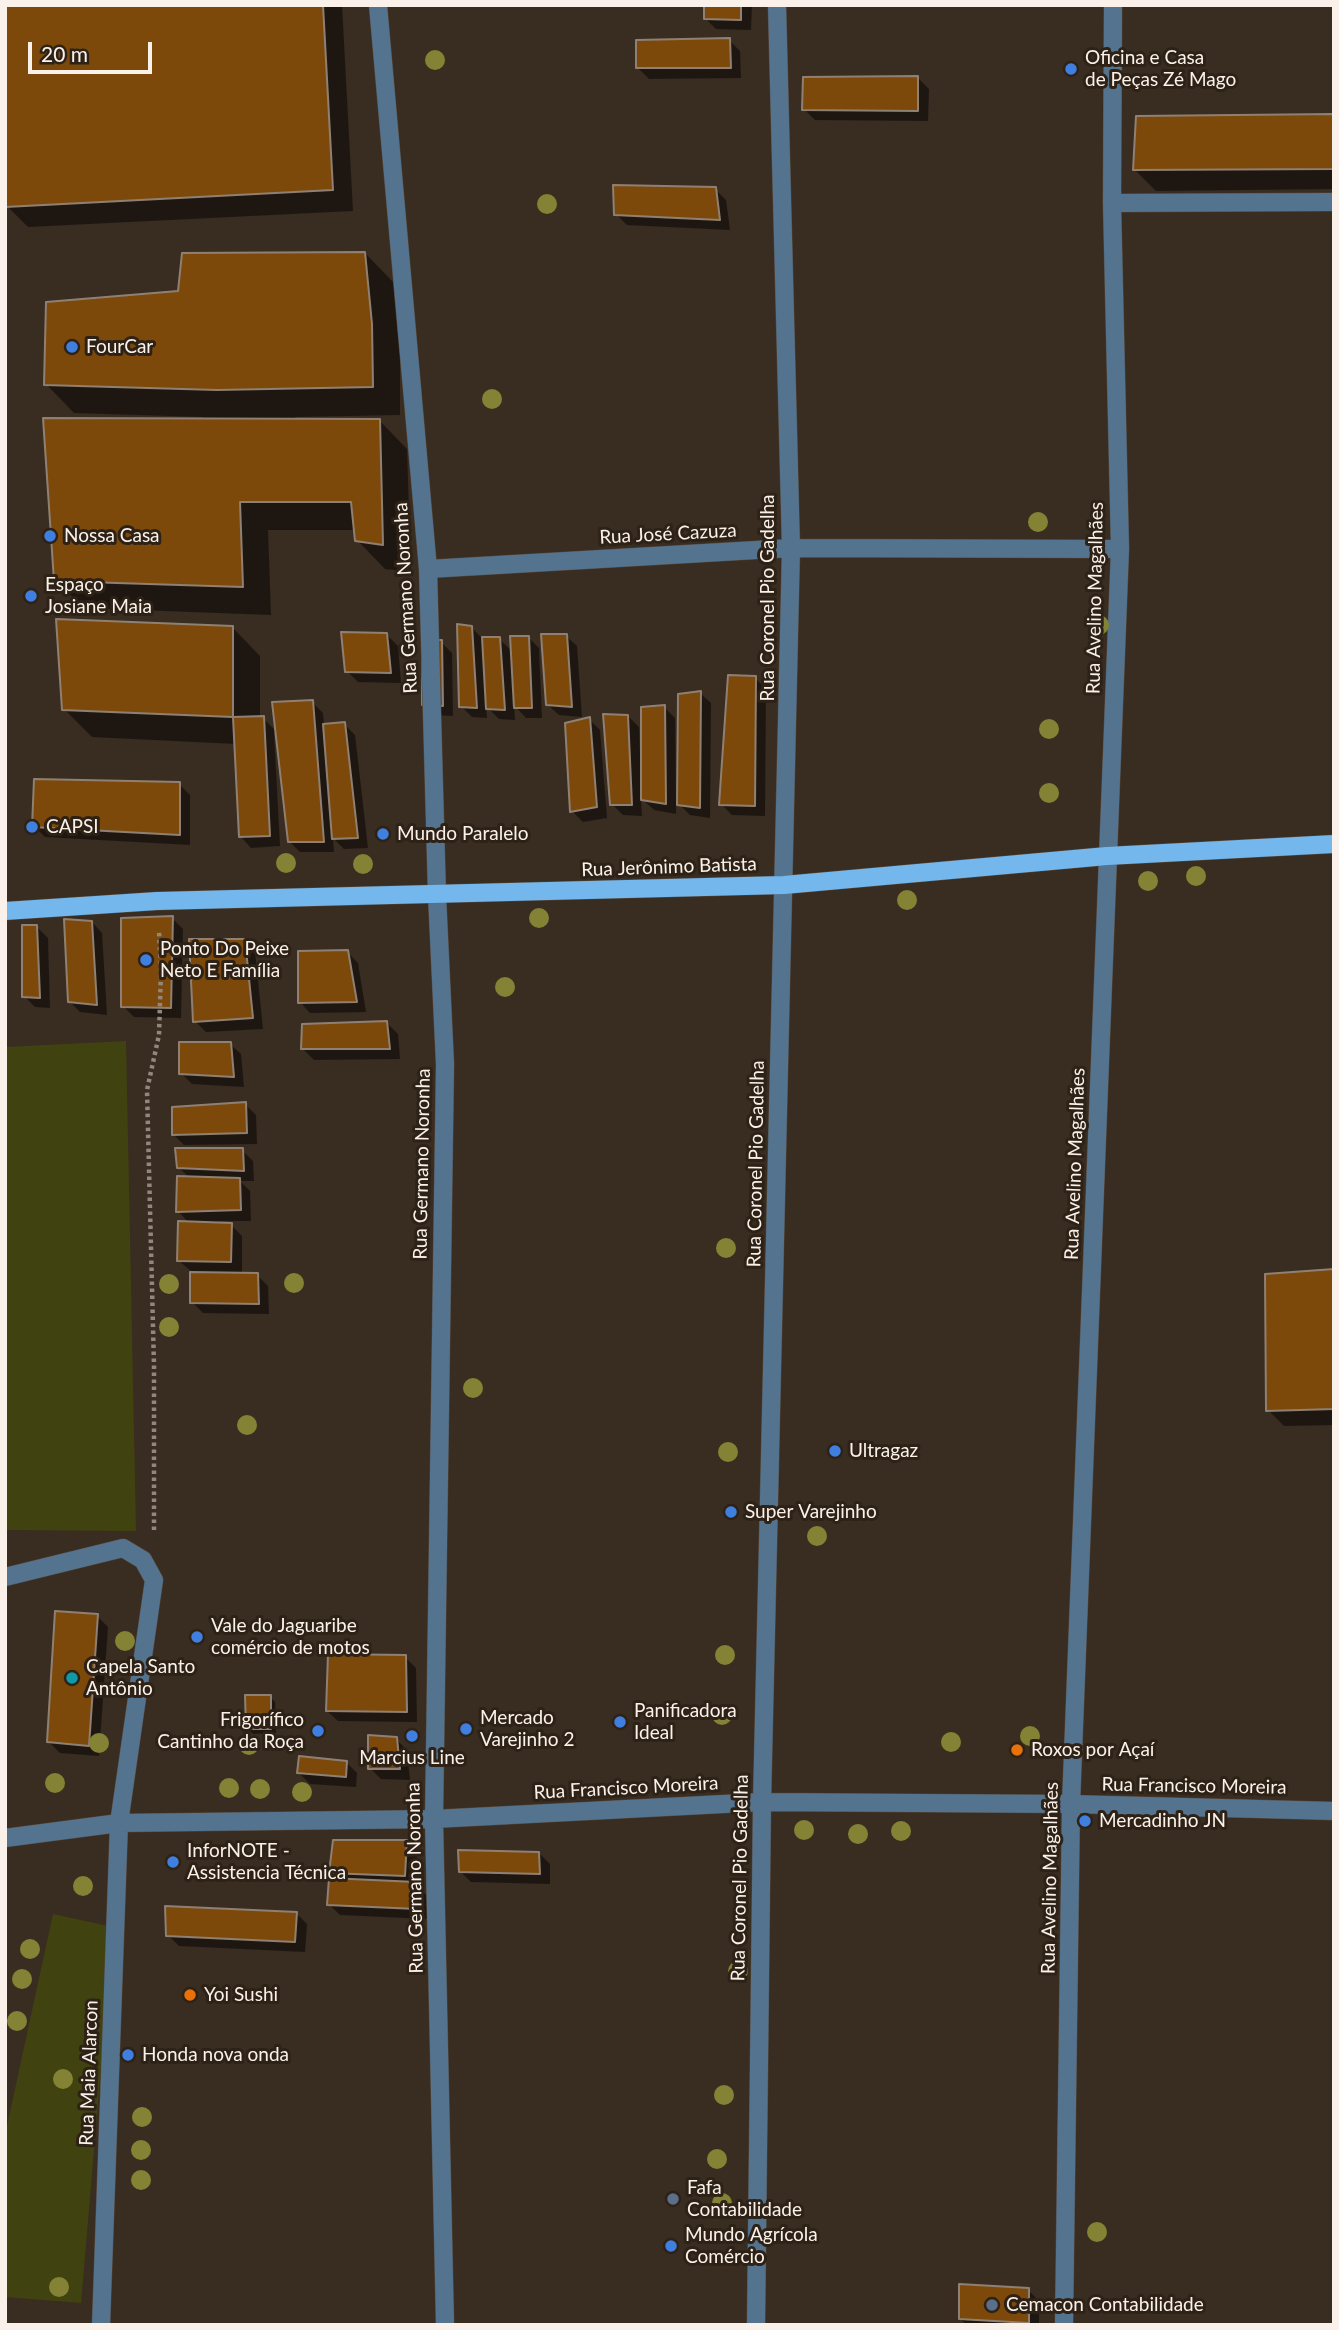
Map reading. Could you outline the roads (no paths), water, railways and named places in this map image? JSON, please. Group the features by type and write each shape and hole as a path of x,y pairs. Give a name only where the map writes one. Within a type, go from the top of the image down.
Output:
{"main road":[{"name":"Rua Jerônimo Batista","path":"5,911 157,901 784,885 1107,856 1334,844"}],"street":[{"name":"Rua Germano Noronha","path":"378,5 428,569 437,895 445,1064 434,1819 445,2325"},
{"name":"Rua Coronel Pio Gadelha","path":"756,2325 762,1802 791,548 777,5"},
{"name":"Rua Avelino Magalhães","path":"1064,2325 1072,1804 1119,549 1112,203 1113,5"},
{"path":"1112,203 1334,202"},
{"name":"Rua José Cazuza","path":"428,569 791,548 1119,549"},
{"name":"Rua Maia Alarcon","path":"5,1577 123,1548 143,1560 154,1580 119,1824 101,2325"},
{"name":"Rua Francisco Moreira","path":"5,1839 119,1824 434,1819 762,1802 1072,1804 1334,1811"}],"place":[{"name":"Oficina e Casa de Peças Zé Mago","path":"1071,69"},
{"name":"FourCar","path":"72,347"},
{"name":"Nossa Casa","path":"50,536"},
{"name":"Espaço Josiane Maia","path":"31,596"},
{"name":"CAPSI","path":"32,827"},
{"name":"Mundo Paralelo","path":"383,834"},
{"name":"Ponto Do Peixe Neto E Família","path":"146,960"},
{"name":"Ultragaz","path":"835,1451"},
{"name":"Super Varejinho","path":"731,1512"},
{"name":"Vale do Jaguaribe comércio de motos","path":"197,1637"},
{"name":"Capela Santo Antônio","path":"72,1678"},
{"name":"Panificadora Ideal","path":"620,1722"},
{"name":"Mercado Varejinho 2","path":"466,1729"},
{"name":"Frigorífico Cantinho da Roça","path":"318,1731"},
{"name":"Marcius Line","path":"412,1736"},
{"name":"Roxos por Açaí","path":"1017,1750"},
{"name":"Mercadinho JN","path":"1085,1821"},
{"name":"InforNOTE - Assistencia Técnica","path":"173,1862"},
{"name":"Yoi Sushi","path":"190,1995"},
{"name":"Honda nova onda","path":"128,2055"},
{"name":"Fafa Contabilidade","path":"673,2199"},
{"name":"Mundo Agrícola Comércio","path":"671,2246"},
{"name":"Cemacon Contabilidade","path":"992,2305"}]}
